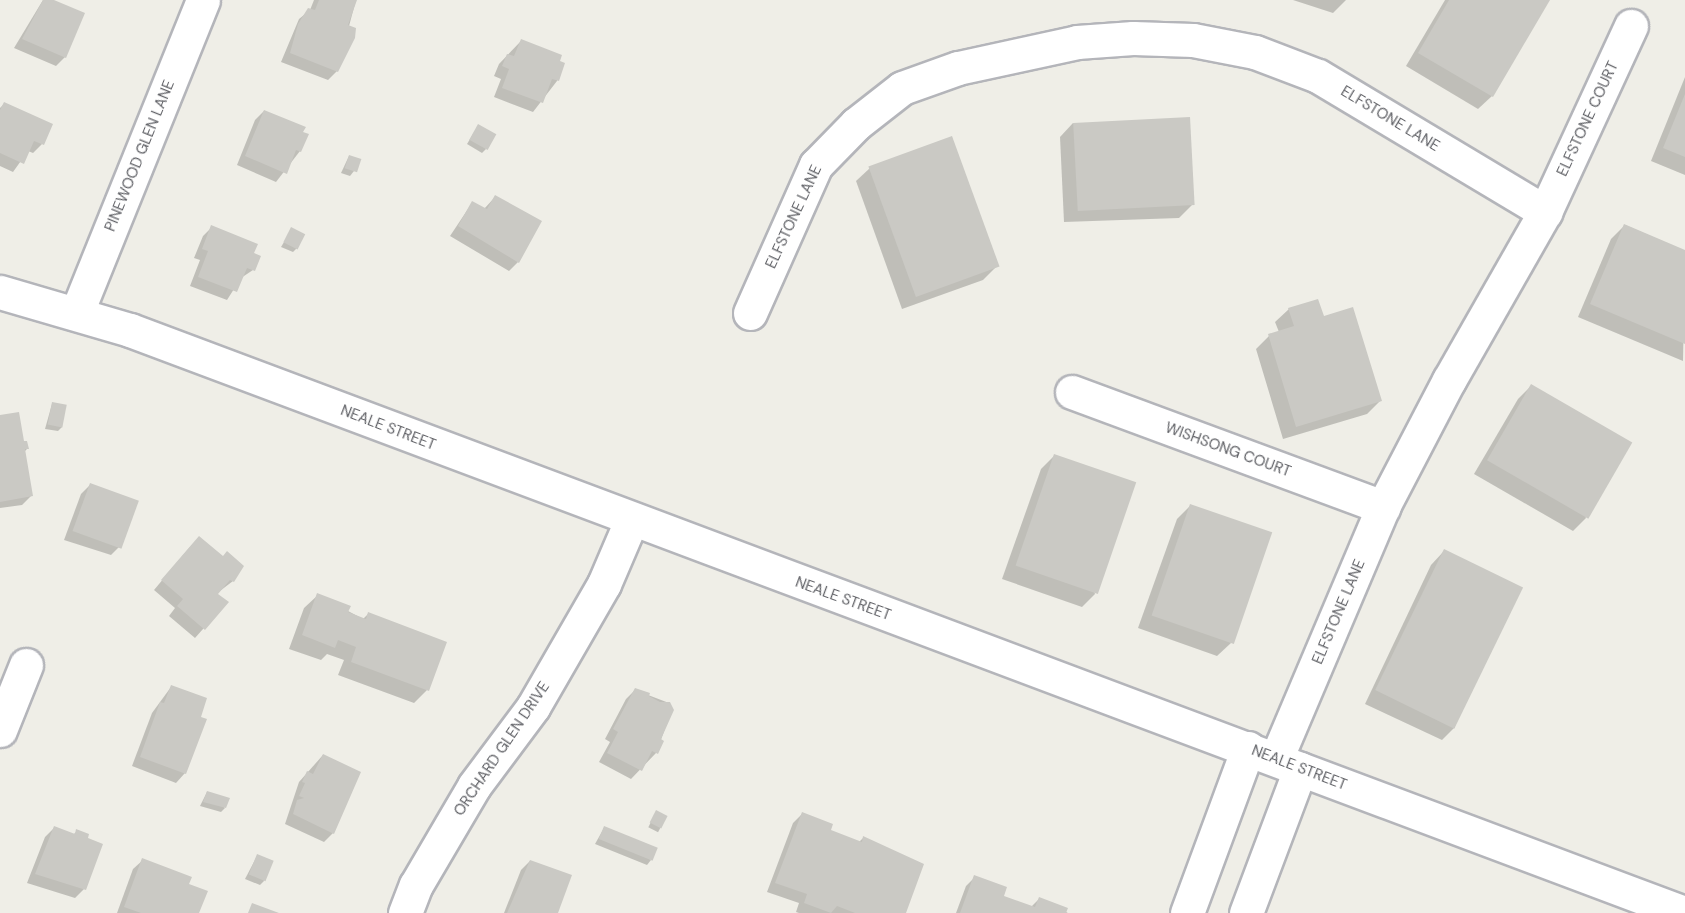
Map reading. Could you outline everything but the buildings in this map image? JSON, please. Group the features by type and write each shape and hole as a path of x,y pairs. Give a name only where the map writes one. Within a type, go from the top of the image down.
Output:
{"street":[{"name":"PINEWOOD GLEN LANE","path":"77,312 203,0"},
{"name":"ELFSTONE COURT","path":"1545,212 1631,26"},
{"name":"ELFSTONE LANE","path":"750,313 816,165 856,124 902,88 958,68 1077,42 1133,38 1193,40 1255,52 1318,76 1545,212 1449,380 1383,507 1275,759"},
{"name":"NEALE STREET","path":"0,292 77,312 1684,913"},
{"name":"WISHSONG COURT","path":"1072,392 1383,507"},
{"name":"ORCHARD GLEN DRIVE","path":"405,913 416,885 474,786 533,707 604,584 631,521"},
{"path":"0,730 26,665"},
{"path":"1187,913 1275,759"},
{"path":"1246,913 1275,759"}]}
